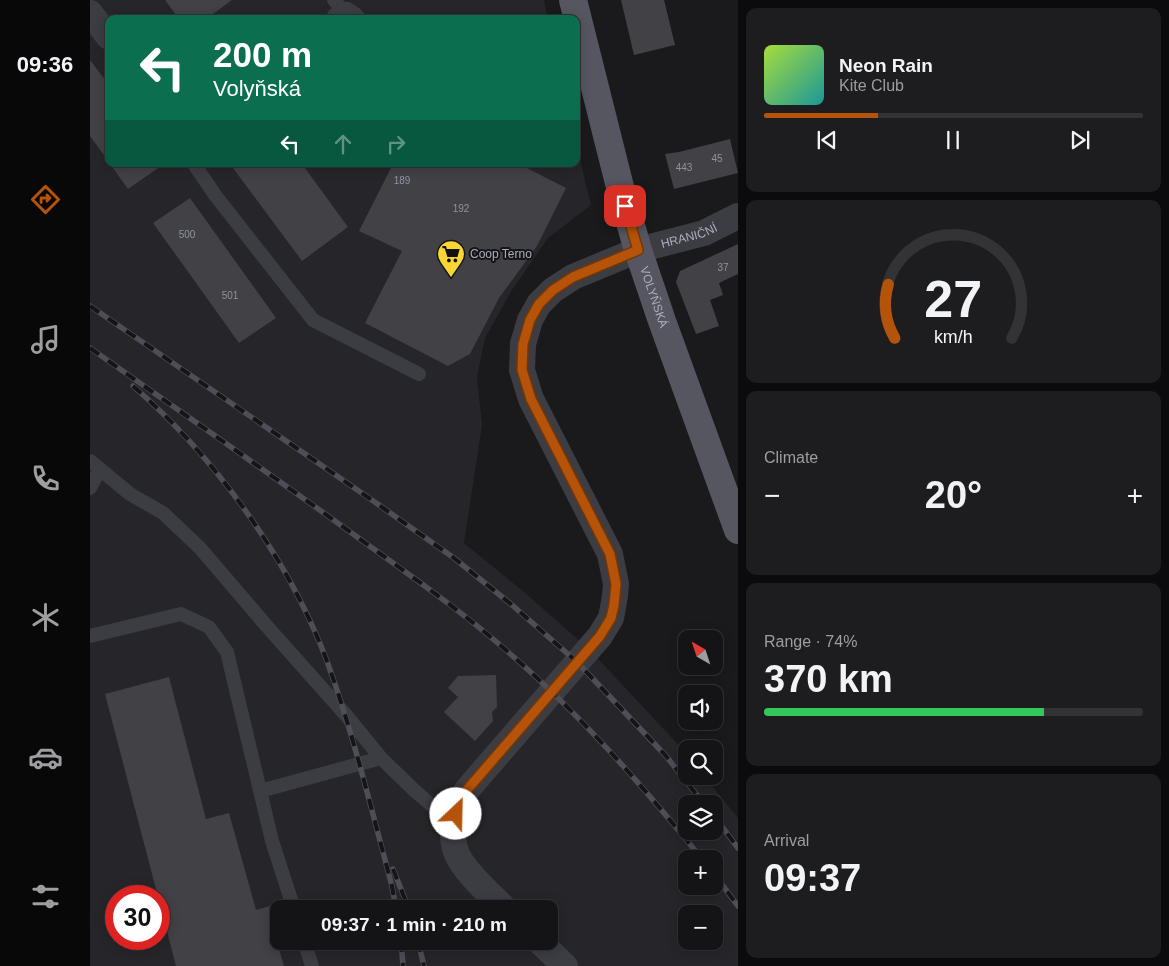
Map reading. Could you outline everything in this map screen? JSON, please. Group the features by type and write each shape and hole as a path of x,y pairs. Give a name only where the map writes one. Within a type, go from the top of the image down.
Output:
{"main road":[{"name":"VOLYŇSKÁ","path":"573,0 576,15"},
{"name":"VOLYŇSKÁ","path":"580,37 638,250 738,530"}],"street":[{"path":"90,13 105,32"},
{"name":"HRANIČNÍ","path":"496,900 459,859 453,839 453,829 459,802 466,791 600,636 611,618 616,584 610,554 531,399 522,370 523,344 530,320 539,304 553,290 573,277 638,250 704,234 738,216"},
{"path":"548,950 565,966"}],"lane":[{"path":"196,167 215,195 313,320 419,374"},
{"path":"90,488 95,465 130,494 163,514 200,548 381,758 436,809 456,814"},
{"path":"90,636 181,614 209,628 227,652 272,841 291,900"},
{"path":"260,792 381,758"},
{"path":"307,950 312,966"}],"shaded area":[{"path":"90,0 544,0 547,15 105,15 105,167 580,167 580,160 591,205 548,238 512,290 485,338 477,377 482,425 464,543 589,649 678,744 678,785 711,785 719,795 678,795 678,840 723,840 723,799 738,818 738,966 90,966"}],"building":[{"path":"165,0 232,0 211,15 176,15"},
{"path":"621,0 664,0 675,45 634,55"},
{"path":"90,60 105,80 105,157 90,136"},
{"path":"730,139 738,173 674,189 665,154"},
{"path":"112,167 160,167 128,189"},
{"path":"232,167 304,167 348,227 302,261"},
{"name":"Coop Terno","path":"391,167 525,167 566,188 537,246 499,298 470,354 448,366 365,323 402,251 359,231"},
{"path":"190,198 276,318 239,343 153,223"},
{"path":"738,244 738,274 719,283 723,295 710,300 719,326 696,334 676,282 680,271"},
{"path":"496,675 497,707 492,712 493,721 475,741 444,712 458,697 448,688 458,676"},
{"path":"169,677 206,819 229,813 256,910 270,906 270,950 279,950 284,966 176,966 170,943 170,885 155,885 105,694"}],"railway":[{"path":"90,306 454,558 512,605 577,662 666,756 697,795"},
{"path":"90,348 353,534 470,620 534,675 585,725 633,777 694,850"},
{"path":"133,386 164,414 221,478 247,513 293,587 312,625 337,691 370,802 394,900"},
{"path":"723,828 738,848"},
{"path":"393,869 405,900"},
{"path":"723,886 738,906"},
{"path":"402,950 403,966"},
{"path":"420,950 424,966"}],"place":[{"name":"Coop Terno","path":"451,278"}],"route":[{"path":"456,814 459,802 466,791 600,636 611,618 616,584 610,554 531,399 522,370 523,344 530,320 539,304 553,290 573,277 638,250 625,206"}]}
